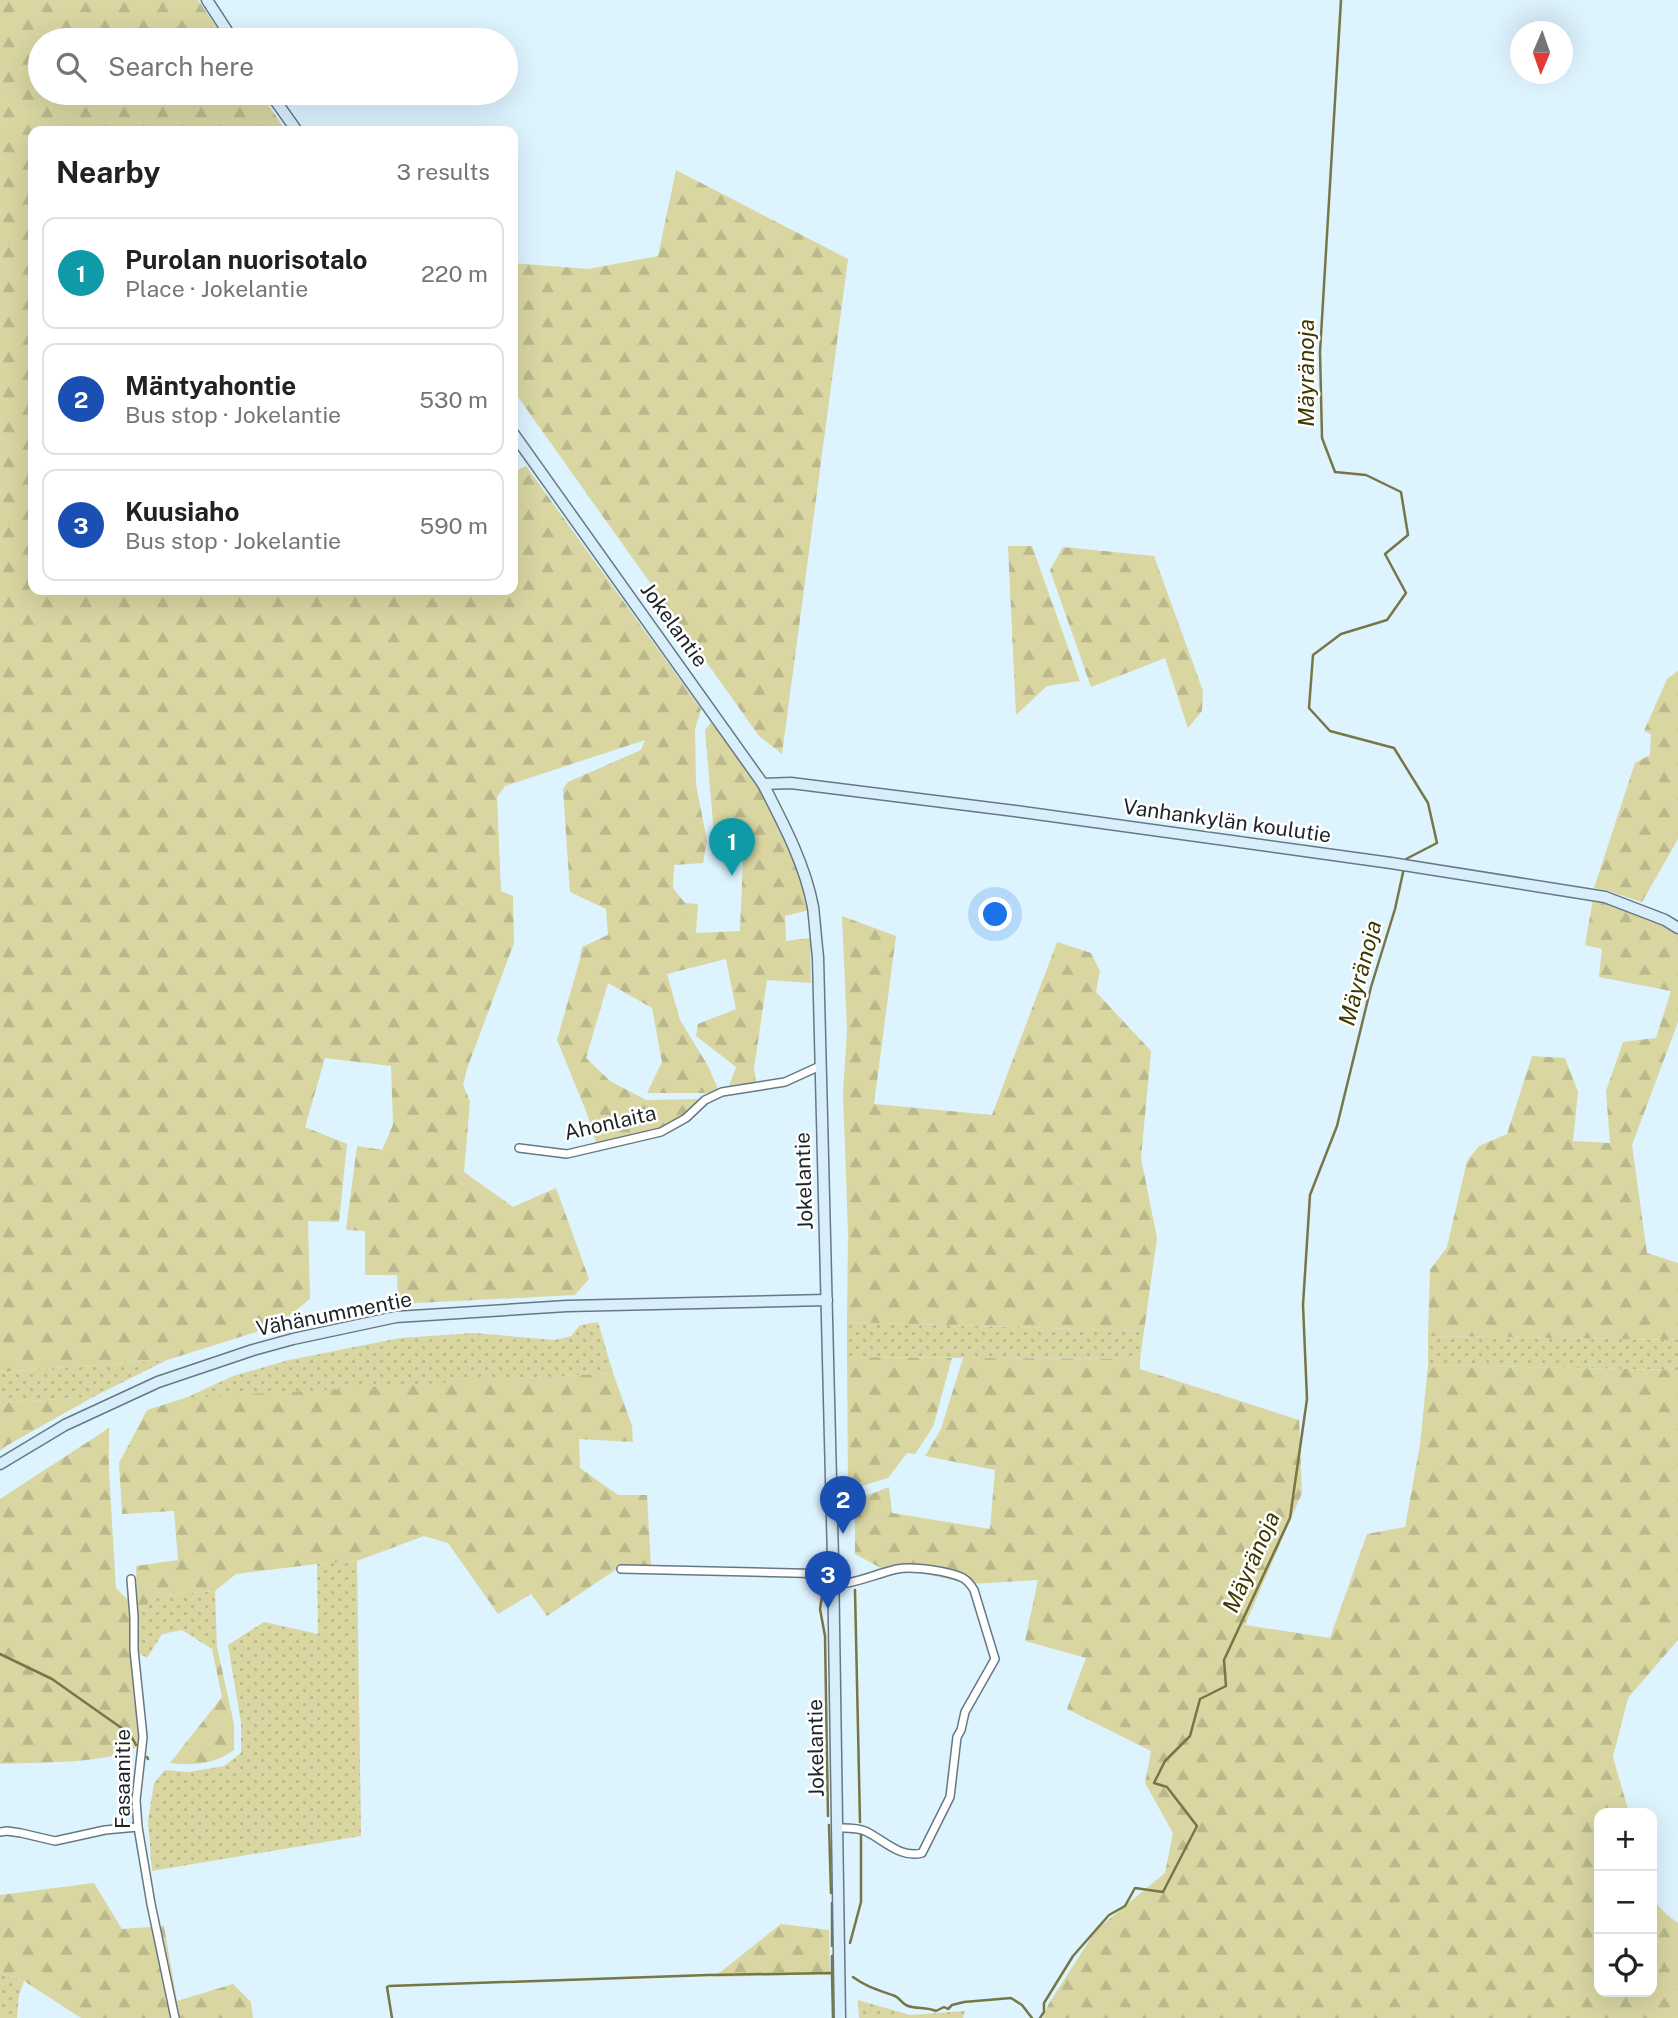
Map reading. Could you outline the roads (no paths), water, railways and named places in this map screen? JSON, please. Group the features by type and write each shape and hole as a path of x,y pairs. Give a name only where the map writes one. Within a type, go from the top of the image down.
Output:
{"street":[{"path":"207,0 224,28"},
{"path":"279,105 293,126"},
{"name":"Jokelantie","path":"518,440 763,784 790,837 812,906 818,957 827,1300 841,2018"},
{"name":"Vanhankylän koulutie","path":"763,784 821,787 1391,863 1605,897 1665,920 1678,928"},
{"name":"Ahonlaita","path":"519,1148 567,1154 661,1132 686,1118 705,1100 722,1092 785,1082 820,1066"},
{"name":"Vähänummentie","path":"0,1464 65,1425 158,1382 279,1342 396,1317 567,1306 827,1300"},
{"path":"621,1569 858,1582 899,1569 920,1569 962,1578 970,1584 995,1659 965,1712 957,1737 950,1797 922,1853 912,1855 901,1852 858,1829 836,1828"},
{"name":"Fasaanitie","path":"131,1579 134,1650 143,1737 136,1800 138,1827 175,2018"},
{"path":"0,1832 21,1833 55,1842 106,1830 138,1827"}],"waterway":[{"name":"Mäyränoja","path":"1341,0 1320,352 1322,438 1335,472 1366,475 1401,492 1408,535 1385,554 1406,593 1387,620 1341,634 1313,655 1309,708 1330,731 1394,748 1428,803 1437,843 1406,859 1406,862"},
{"name":"Mäyränoja","path":"1040,2018 1044,2012 1044,2003 1073,1956 1109,1915 1125,1906 1135,1888 1163,1892 1197,1826 1167,1787 1154,1783 1165,1761 1190,1736 1200,1699 1226,1686 1224,1660 1290,1518 1307,1399 1303,1305 1310,1195 1337,1126 1404,868"},
{"path":"825,1578 820,1609 825,1636 828,1816"},
{"path":"855,1590 860,1822"},
{"path":"0,1654 52,1679 130,1734 136,1745"},
{"path":"829,1825 831,1893"},
{"path":"850,1943 861,1902 861,1834"},
{"path":"832,1903 832,1946"},
{"path":"832,1956 832,1973"},
{"path":"392,2018 389,1986 832,1973 833,2018"},
{"path":"853,1977 895,1996 911,2007 936,2011 964,2002 1011,1998 1022,2005 1032,2018"}],"place":[{"name":"Purolan nuorisotalo","path":"732,876"},
{"name":"Mäntyahontie","path":"843,1534"},
{"name":"Kuusiaho","path":"828,1609"}]}
